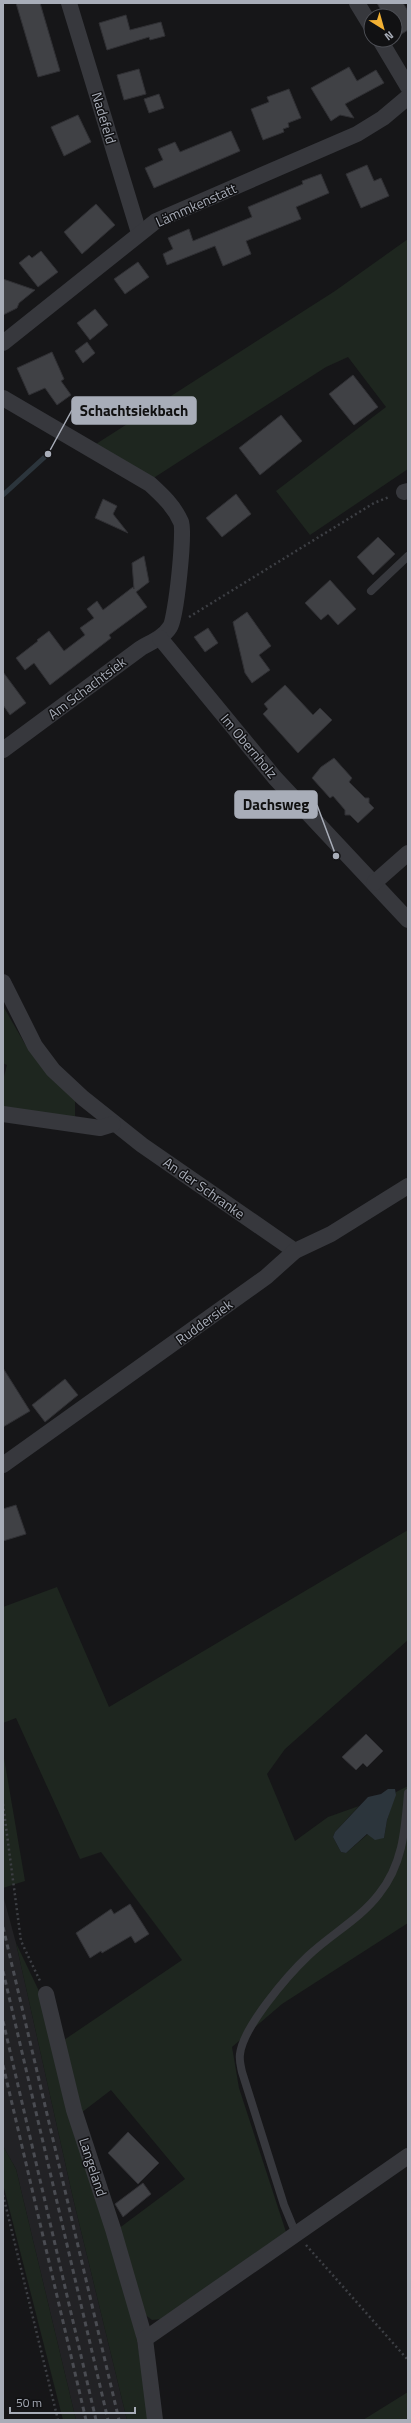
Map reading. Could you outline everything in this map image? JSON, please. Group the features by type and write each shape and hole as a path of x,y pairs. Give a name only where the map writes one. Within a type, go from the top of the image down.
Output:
{"street":[{"name":"Nadefeld","path":"69,3 139,233"},
{"path":"357,3 363,13"},
{"path":"385,48 408,87"},
{"name":"Lämmkenstatt","path":"3,343 139,233 156,221 357,134 383,118 408,96"},
{"path":"3,398 150,484 166,499 181,523 183,539 171,627"},
{"name":"Am Schachtsiek","path":"3,750 141,648 160,638 171,627"},
{"name":"Im Obernholz","path":"160,638 275,778 408,920"},
{"path":"374,883 408,853"},
{"name":"An der Schranke","path":"3,982 35,1046 53,1070 113,1124 295,1252"},
{"path":"3,1114 100,1128 113,1124"},
{"name":"Ruddersiek","path":"3,1465 266,1277 295,1252 331,1234 408,1186"},
{"name":"Langeland","path":"46,1994 74,2110 113,2229 145,2339 155,2420"},
{"path":"145,2339 408,2156"}],"lane":[{"path":"371,591 408,556"},
{"path":"296,2234 284,2205 244,2080 239,2055 251,2024 292,1973 309,1955 349,1924 379,1894 394,1870 404,1843 408,1793"}],"path":[{"path":"171,627 374,503 406,491"},
{"path":"3,1804 21,1941 46,1994"},
{"path":"3,2195 58,2420"},
{"path":"296,2234 408,2360"}],"shaded area":[{"path":"408,239 408,469 310,535 276,491 386,407 348,357 326,367 152,479 96,444 335,291"},
{"path":"3,1006 25,1044 75,1100 75,1118 3,1107 3,1080 7,1065 3,1063"},
{"path":"408,1530 408,1640 285,1749 267,1774 295,1841 328,1817 359,1806 335,1832 333,1837 341,1852 346,1853 368,1834 384,1838 387,1820 396,1792 408,1786 408,1923 282,2004 232,2047 239,2088 286,2232 161,2319 152,2320 144,2314 118,2229 185,2179 111,2090 81,2113 64,2040 182,1960 101,1852 80,1859 16,1718 3,1723 3,1607 57,1587 109,1707"},
{"path":"3,1752 25,1881 3,1888"},
{"path":"388,1789 395,1789 396,1795 387,1820 384,1838 375,1840 367,1834 346,1853 341,1852 333,1837 335,1832 368,1797 381,1794"},
{"path":"3,1895 16,1943 73,2198 127,2420 76,2420 16,2169 3,2146"},
{"path":"16,1943 38,1989 131,2304 150,2420 127,2420 73,2198"},
{"path":"3,2146 16,2169 76,2420 63,2420 3,2184"},
{"path":"408,2392 408,2420 363,2420"}],"building":[{"path":"16,3 40,3 60,71 38,77"},
{"path":"377,3 403,3 408,11 408,30 403,33 403,8 380,8"},
{"path":"126,15 130,30 161,22 165,36 150,40 149,37 107,50 99,23"},
{"path":"349,67 357,81 376,70 384,83 345,104 354,118 340,115 331,121 311,88"},
{"path":"139,69 146,94 124,100 117,75"},
{"path":"289,89 301,118 288,123 289,127 283,129 284,132 263,140 251,109 269,102 267,97"},
{"path":"159,94 164,108 149,113 144,99"},
{"path":"78,115 91,142 64,156 51,127"},
{"path":"231,131 240,151 154,188 145,168 163,160 158,149 175,142 180,152"},
{"path":"367,165 374,181 381,178 389,196 361,208 346,174"},
{"path":"321,174 329,193 296,207 301,219 246,241 251,254 223,266 215,246 167,265 163,254 173,249 168,238 189,229 193,241 252,217 248,207 303,184 302,181"},
{"path":"96,204 115,225 82,254 64,232"},
{"path":"41,251 58,272 38,287 19,263 29,255 32,258"},
{"path":"138,262 149,277 125,294 114,279"},
{"path":"3,279 35,290 19,303 17,308 3,315"},
{"path":"95,309 108,325 90,340 77,323"},
{"path":"87,342 95,353 83,363 75,351"},
{"path":"52,352 64,379 61,381 71,395 57,405 45,388 29,395 17,368"},
{"path":"353,375 378,407 354,425 329,394"},
{"path":"281,415 302,441 260,475 239,448"},
{"path":"236,494 251,514 222,537 206,518"},
{"path":"103,499 117,506 113,514 128,533 95,518"},
{"path":"378,537 395,554 373,575 357,557"},
{"path":"144,556 149,582 136,592 147,607 109,635 111,638 50,685 34,663 25,670 16,658 49,631 64,651 85,635 80,628 94,618 87,609 97,601 103,610 133,587 134,589 132,563"},
{"path":"330,580 356,609 338,625 328,614 321,620 305,603"},
{"path":"247,612 271,646 259,655 270,670 252,683 245,673 233,622"},
{"path":"208,628 218,643 205,652 194,637"},
{"path":"3,672 26,703 10,715 3,705"},
{"path":"285,685 313,715 320,708 332,720 298,753 263,714 268,709 264,704"},
{"path":"334,758 352,778 349,782 365,798 369,798 369,803 374,808 358,823 350,815 345,815 345,810 333,796 330,798 312,778 321,767"},
{"path":"3,1368 30,1411 3,1427"},
{"path":"65,1379 78,1395 45,1422 32,1405"},
{"path":"16,1505 26,1534 3,1541 3,1509"},
{"path":"366,1734 383,1751 367,1767 363,1763 356,1770 342,1757"},
{"path":"130,1904 149,1934 135,1943 131,1936 102,1953 101,1951 90,1958 76,1933 111,1909 114,1914"},
{"path":"128,2132 159,2163 138,2184 108,2153"},
{"path":"143,2183 151,2194 123,2217 115,2204"}],"waterway":[{"path":"3,495 48,454"}],"railway":[{"path":"3,1927 119,2420"},
{"path":"3,1971 108,2420"},
{"path":"3,2021 96,2420"},
{"path":"3,2065 86,2420"}],"place":[{"name":"Schachtsiekbach","path":"48,454"},
{"name":"Dachsweg","path":"336,856"}]}
